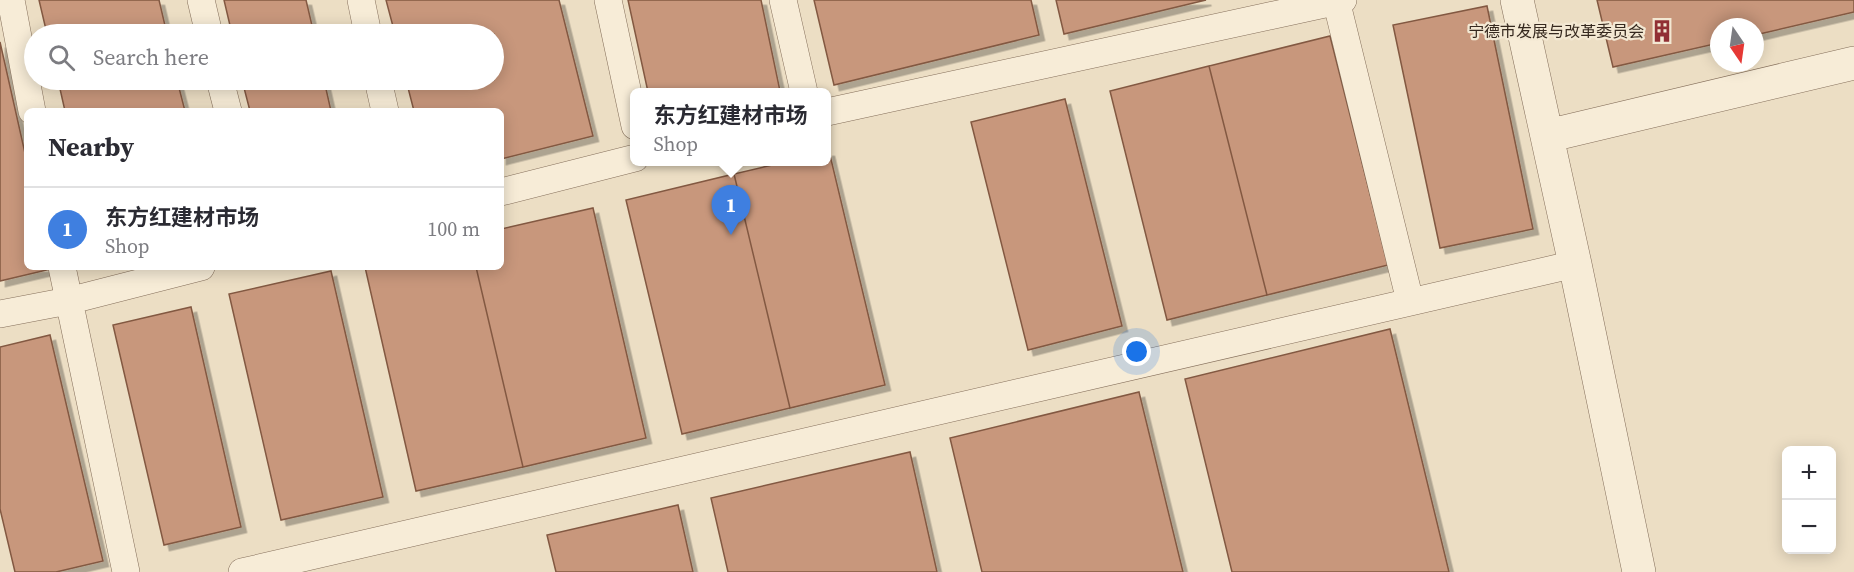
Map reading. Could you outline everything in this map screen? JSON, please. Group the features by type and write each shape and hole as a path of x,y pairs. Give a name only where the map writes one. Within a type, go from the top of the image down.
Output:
{"street":[{"path":"11,0 24,69"},
{"path":"201,0 207,24"},
{"path":"361,0 367,24"},
{"path":"608,0 630,103"},
{"path":"783,0 803,88"},
{"path":"831,111 1338,0 1410,302"},
{"path":"1517,0 1639,572"},
{"path":"1547,136 1854,63"},
{"path":"28,90 31,108"},
{"path":"223,90 227,108"},
{"path":"380,90 384,108"},
{"path":"504,191 630,159"},
{"path":"242,572 1575,264"},
{"path":"63,270 126,572"},
{"path":"0,314 68,302 190,270"}],"building":[{"path":"39,0 159,0 165,24 45,24"},
{"path":"224,0 306,0 312,24 230,24"},
{"path":"386,0 559,0 593,136 504,158 504,108 413,108 409,90 504,90 504,24 392,24"},
{"path":"628,0 761,0 779,88 647,88"},
{"path":"814,0 1031,0 1039,35 834,85"},
{"path":"1056,0 1206,0 1064,34"},
{"name":"宁德市发展与改革委员会","path":"1597,0 1854,0 1854,12 1764,33 1764,18 1710,18 1710,45 1613,67"},
{"path":"1487,6 1533,229 1440,248 1393,25"},
{"path":"1330,36 1388,265 1267,295 1209,66"},
{"path":"0,42 24,149 24,270 47,270 0,281"},
{"path":"1209,66 1267,295 1167,320 1110,91"},
{"path":"60,90 180,90 184,108 64,108"},
{"path":"245,90 326,90 330,108 249,108"},
{"path":"1065,99 1122,326 1028,350 971,122"},
{"path":"831,159 885,385 790,408 734,174 768,166 831,166"},
{"path":"734,174 790,408 682,434 626,200"},
{"path":"593,208 646,438 523,467 477,270 504,270 504,228"},
{"path":"366,270 477,270 523,467 416,491"},
{"path":"331,271 383,497 281,520 229,294"},
{"path":"191,307 241,527 164,545 113,325"},
{"path":"1390,329 1449,572 1232,572 1185,379"},
{"path":"50,335 103,561 56,572 15,572 0,509 0,347"},
{"path":"1139,392 1183,572 982,572 950,438"},
{"path":"910,452 937,572 728,572 711,498"},
{"path":"678,505 693,572 556,572 547,535"}],"place":[{"name":"宁德市发展与改革委员会","path":"1662,31"},
{"name":"东方红建材市场","path":"731,235"}]}
